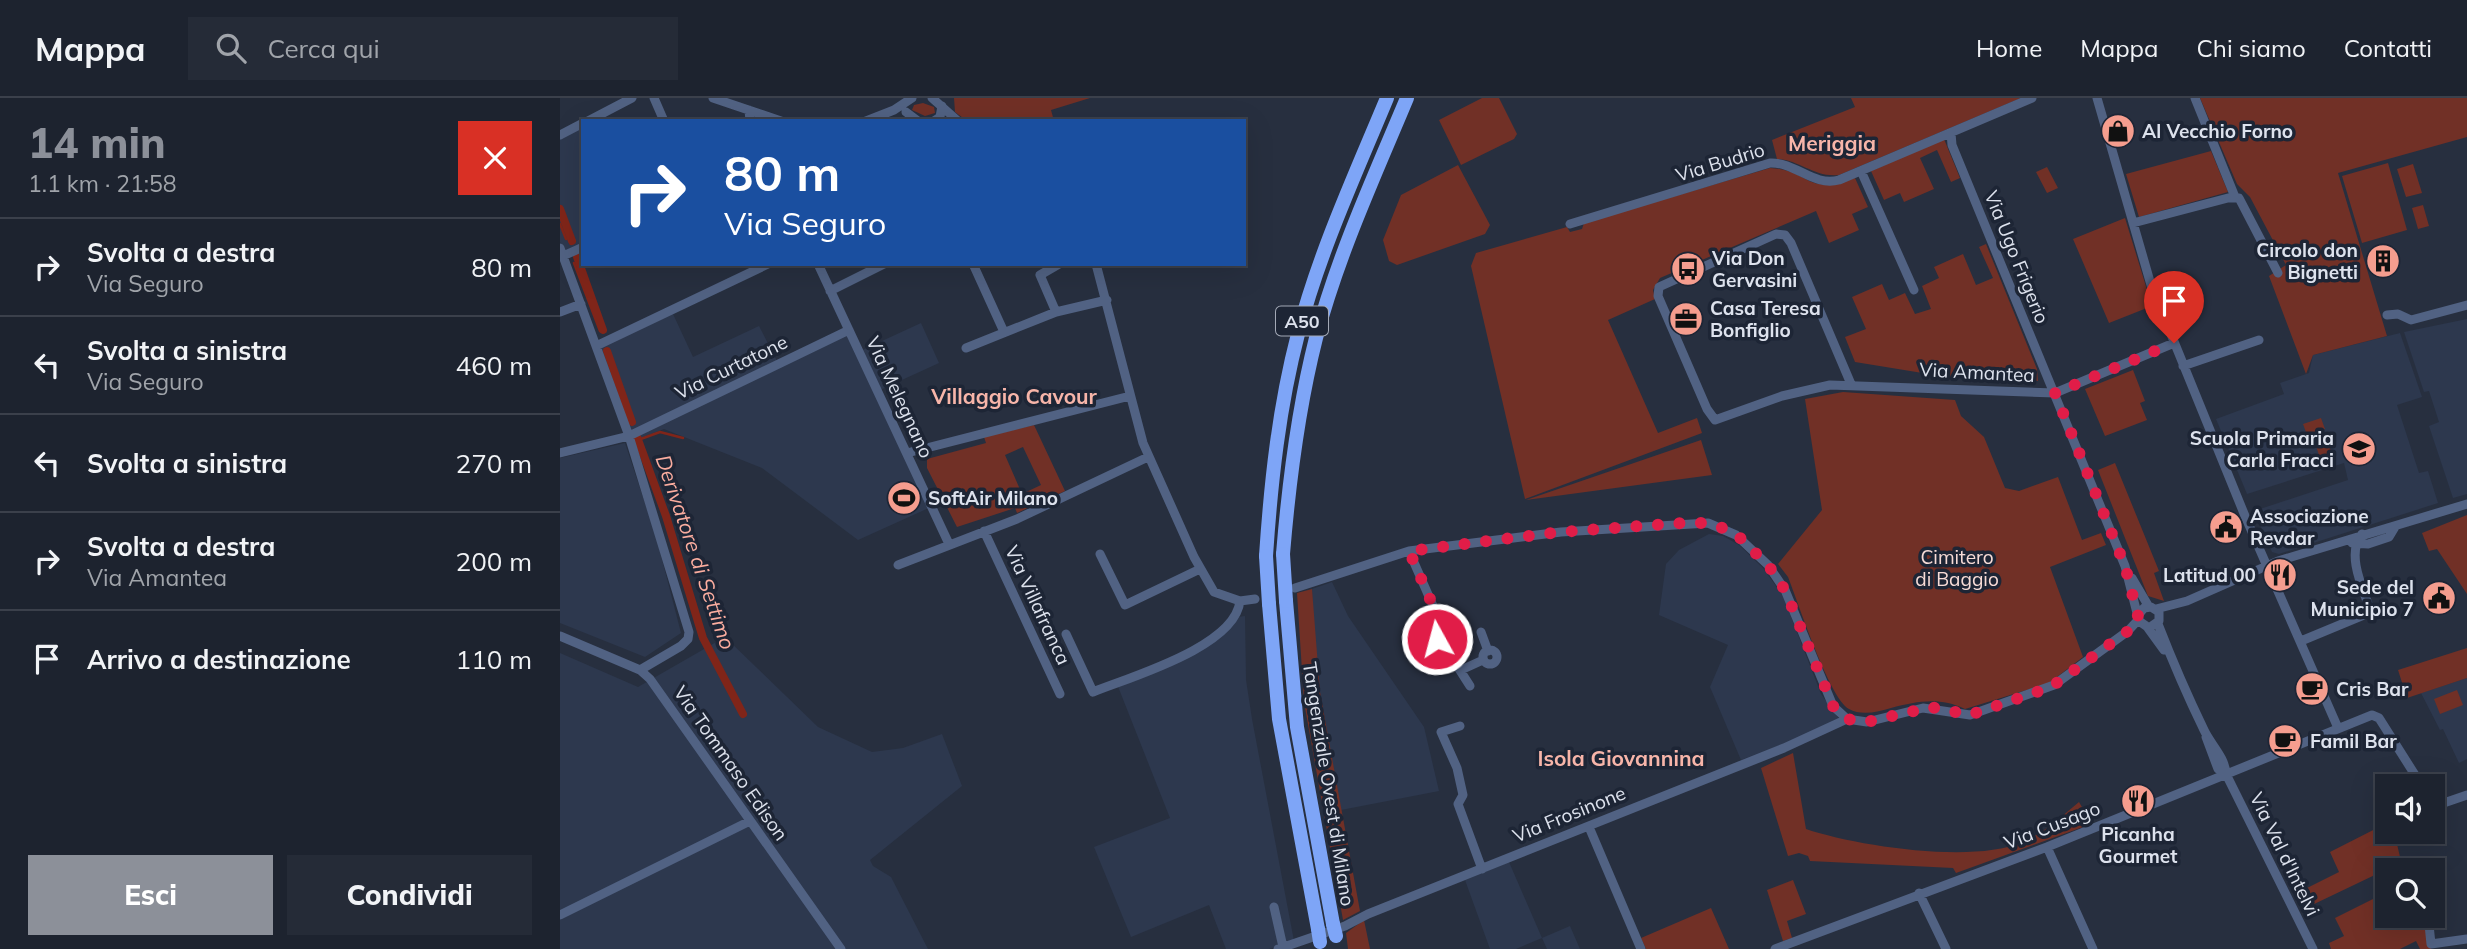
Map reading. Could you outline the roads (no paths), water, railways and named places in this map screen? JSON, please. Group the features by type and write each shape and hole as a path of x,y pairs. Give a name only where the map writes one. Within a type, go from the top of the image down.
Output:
{"highway":[{"name":"Tangenziale Ovest di Milano","path":"1317,940 1279,719 1262,601 1273,460 1298,333 1337,220 1387,98"},
{"name":"Tangenziale Ovest di Milano","path":"1338,934 1297,727 1291,595 1283,554 1290,462 1317,337 1353,226 1407,98"}],"street":[{"path":"610,109 624,98"},
{"path":"592,119 632,98"},
{"path":"654,98 663,119"},
{"path":"713,98 775,119"},
{"path":"932,98 956,119"},
{"name":"Via Budrio","path":"1570,224 1765,164 1787,165 1823,182 1839,180 2032,98"},
{"path":"2097,98 2151,285 2338,728"},
{"path":"2195,98 2235,197 2244,202 2278,273"},
{"path":"942,106 937,119 956,119"},
{"path":"749,110 750,119"},
{"path":"871,119 894,110 911,112"},
{"path":"560,135 581,124"},
{"name":"Via Ugo Frigerio","path":"1951,133 1952,145 2125,566"},
{"path":"1861,171 1914,290"},
{"path":"2133,223 2235,197"},
{"name":"Via Amantea","path":"1851,384 1791,243 1785,235 1776,234 1660,287 1658,296 1707,409 1715,420 1799,391 1851,384 2055,393 2174,343"},
{"path":"581,247 562,252 629,436 689,632 688,639 681,646 640,670"},
{"path":"596,346 764,266"},
{"name":"Via Melegnano","path":"819,266 949,544"},
{"path":"830,291 880,266"},
{"path":"974,266 1008,330"},
{"path":"1055,266 1040,274 1040,278 1056,312"},
{"path":"1097,266 1148,457 1200,569 1214,592 1240,601 1262,601"},
{"path":"965,348 1056,312 1107,300"},
{"path":"560,312 581,304"},
{"path":"2387,315 2398,314 2411,320 2467,305"},
{"name":"Via Curtatone","path":"560,453 629,436 849,330"},
{"path":"2183,366 2259,340"},
{"path":"906,453 1130,396"},
{"path":"898,565 1017,519 1148,457"},
{"path":"1291,595 1409,551 1560,532 1695,522 1718,526 1737,535 1768,565 1785,590 1833,706 1847,719 1867,722 1931,707 1970,715 2051,687 2128,631 2187,601 2268,566 2339,542 2359,539 2368,544 2389,537 2395,527 2467,504"},
{"name":"Via Villafranca","path":"984,531 1060,694"},
{"path":"2301,641 2371,612 2357,567 2359,539"},
{"path":"1409,551 1441,624 1438,636 1415,653"},
{"path":"1100,554 1125,605 1200,569"},
{"path":"2125,566 2153,619"},
{"path":"2125,566 2139,617"},
{"path":"1066,634 1093,692 1198,649 1228,625 1239,611 1240,601"},
{"path":"2139,617 2153,619"},
{"path":"2139,617 2153,619"},
{"path":"2128,631 2139,617"},
{"name":"Via Val d'Intelvi","path":"2153,619 2206,735 2219,754 2226,774 2313,949"},
{"path":"1461,670 1486,655 1481,632"},
{"name":"Via Tommaso Edison","path":"560,636 640,670 650,680 841,949"},
{"path":"1438,636 1470,686"},
{"name":"Via Cusago","path":"1775,949 1919,893 2047,848 2372,715 2379,718 2414,774"},
{"name":"Via Frosinone","path":"1317,940 1338,934 1368,914 1796,743 1847,719"},
{"path":"1460,726 1441,733 1457,768 1463,796 1458,804 1482,869"},
{"path":"2445,801 2467,795"},
{"path":"560,915 610,893 750,821"},
{"path":"1589,827 1640,949"},
{"path":"2047,848 2093,949"},
{"path":"1919,893 1946,949"},
{"path":"1274,907 1280,948 1317,940"},
{"path":"2429,928 2431,944 2467,939"}],"waterway":[{"name":"Derivatore di Settimo","path":"560,209 572,241"},
{"path":"560,224 566,239"},
{"name":"Derivatore di Settimo","path":"577,257 603,330"},
{"path":"574,263 600,331"},
{"name":"Derivatore di Settimo","path":"607,351 632,422"},
{"path":"638,440 660,432 683,438"},
{"name":"Derivatore di Settimo","path":"637,437 666,516 703,638 743,714"}],"place":[{"name":"Al Vecchio Forno","path":"2118,131"},
{"name":"Circolo don Bignetti","path":"2383,261"},
{"name":"Via Don Gervasini","path":"1688,269"},
{"name":"Casa Teresa Bonfiglio","path":"1686,319"},
{"name":"Scuola Primaria Carla Fracci","path":"2359,449"},
{"name":"SoftAir Milano","path":"904,498"},
{"name":"Associazione Revdar","path":"2226,527"},
{"name":"Latitud 00","path":"2280,575"},
{"name":"Sede del Municipio 7","path":"2439,598"},
{"name":"Cris Bar","path":"2312,689"},
{"name":"Famil Bar","path":"2285,741"},
{"name":"Picanha Gourmet","path":"2138,801"}],"district":[{"name":"Meriggia","path":"1832,143"},
{"name":"Villaggio Cavour","path":"1014,396"},
{"name":"Isola Giovannina","path":"1621,758"}],"park label":[{"name":"Cimitero di Baggio","path":"1957,568"}]}
